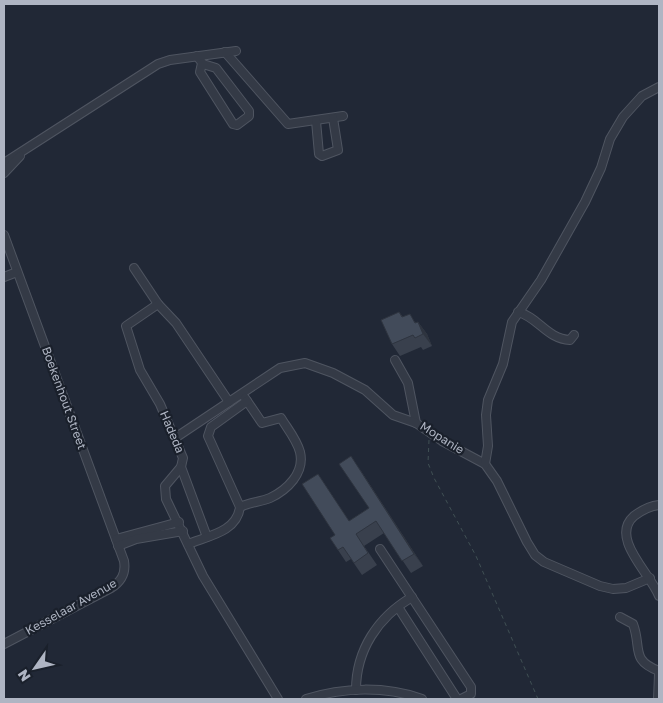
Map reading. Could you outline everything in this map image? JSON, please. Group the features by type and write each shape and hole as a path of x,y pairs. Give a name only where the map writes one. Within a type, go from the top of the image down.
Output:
{"street":[{"path":"4,163 21,154 158,64 236,51"},
{"path":"225,52 283,120 294,125 343,116"},
{"path":"197,56 202,63 216,68 249,111 249,116 237,124 233,124 200,72 202,63"},
{"path":"485,464 488,446 486,415 488,400 501,370 510,326 544,275 585,202 610,139 623,117 642,96 659,87"},
{"path":"316,121 319,154 322,156 338,150 333,118"},
{"path":"4,173 21,154"},
{"name":"Boekenhout Street","path":"4,235 124,561"},
{"path":"134,268 158,304 176,323 229,402"},
{"path":"4,277 17,272"},
{"name":"Hadeda","path":"158,304 127,325 125,329 140,370 160,404 183,458 180,467 164,490 211,590 278,699"},
{"path":"518,312 528,315 544,330 557,337 569,341 574,335"},
{"path":"396,360 408,384 416,423"},
{"name":"Mopanie","path":"176,438 280,368 305,363 319,367 360,386 393,414 416,423 442,441 485,464 497,481 527,542 535,555 544,562 600,586 613,589 626,588 650,578"},
{"path":"188,544 231,526 240,507 267,499 283,490 295,478 300,456 299,450 281,418 262,423 242,393"},
{"path":"240,507 208,436 211,426 247,401"},
{"path":"180,467 207,537"},
{"path":"659,506 647,508 638,513 630,521 626,530 628,545 650,578 659,596"},
{"path":"117,542 179,522"},
{"path":"117,542 183,531"},
{"path":"380,549 471,687 471,694 459,699 398,607"},
{"name":"Kesselaar Avenue","path":"4,644 118,583 124,572 124,561"},
{"path":"356,690 357,669 364,648 384,618 412,597"},
{"path":"620,617 634,624 639,659 659,673 658,699"},
{"path":"309,699 356,690 399,692 422,699"}],"path":[{"path":"429,438 428,463 434,478 476,556 538,699"}],"building":[{"path":"399,312 402,317 410,314 415,323 418,322 423,334 415,338 413,335 392,344 381,320"},
{"path":"351,456 414,554 402,561 376,521 356,534 368,553 354,563 343,547 338,550 330,538 335,535 302,484 318,474 349,521 369,508 339,464"}]}
